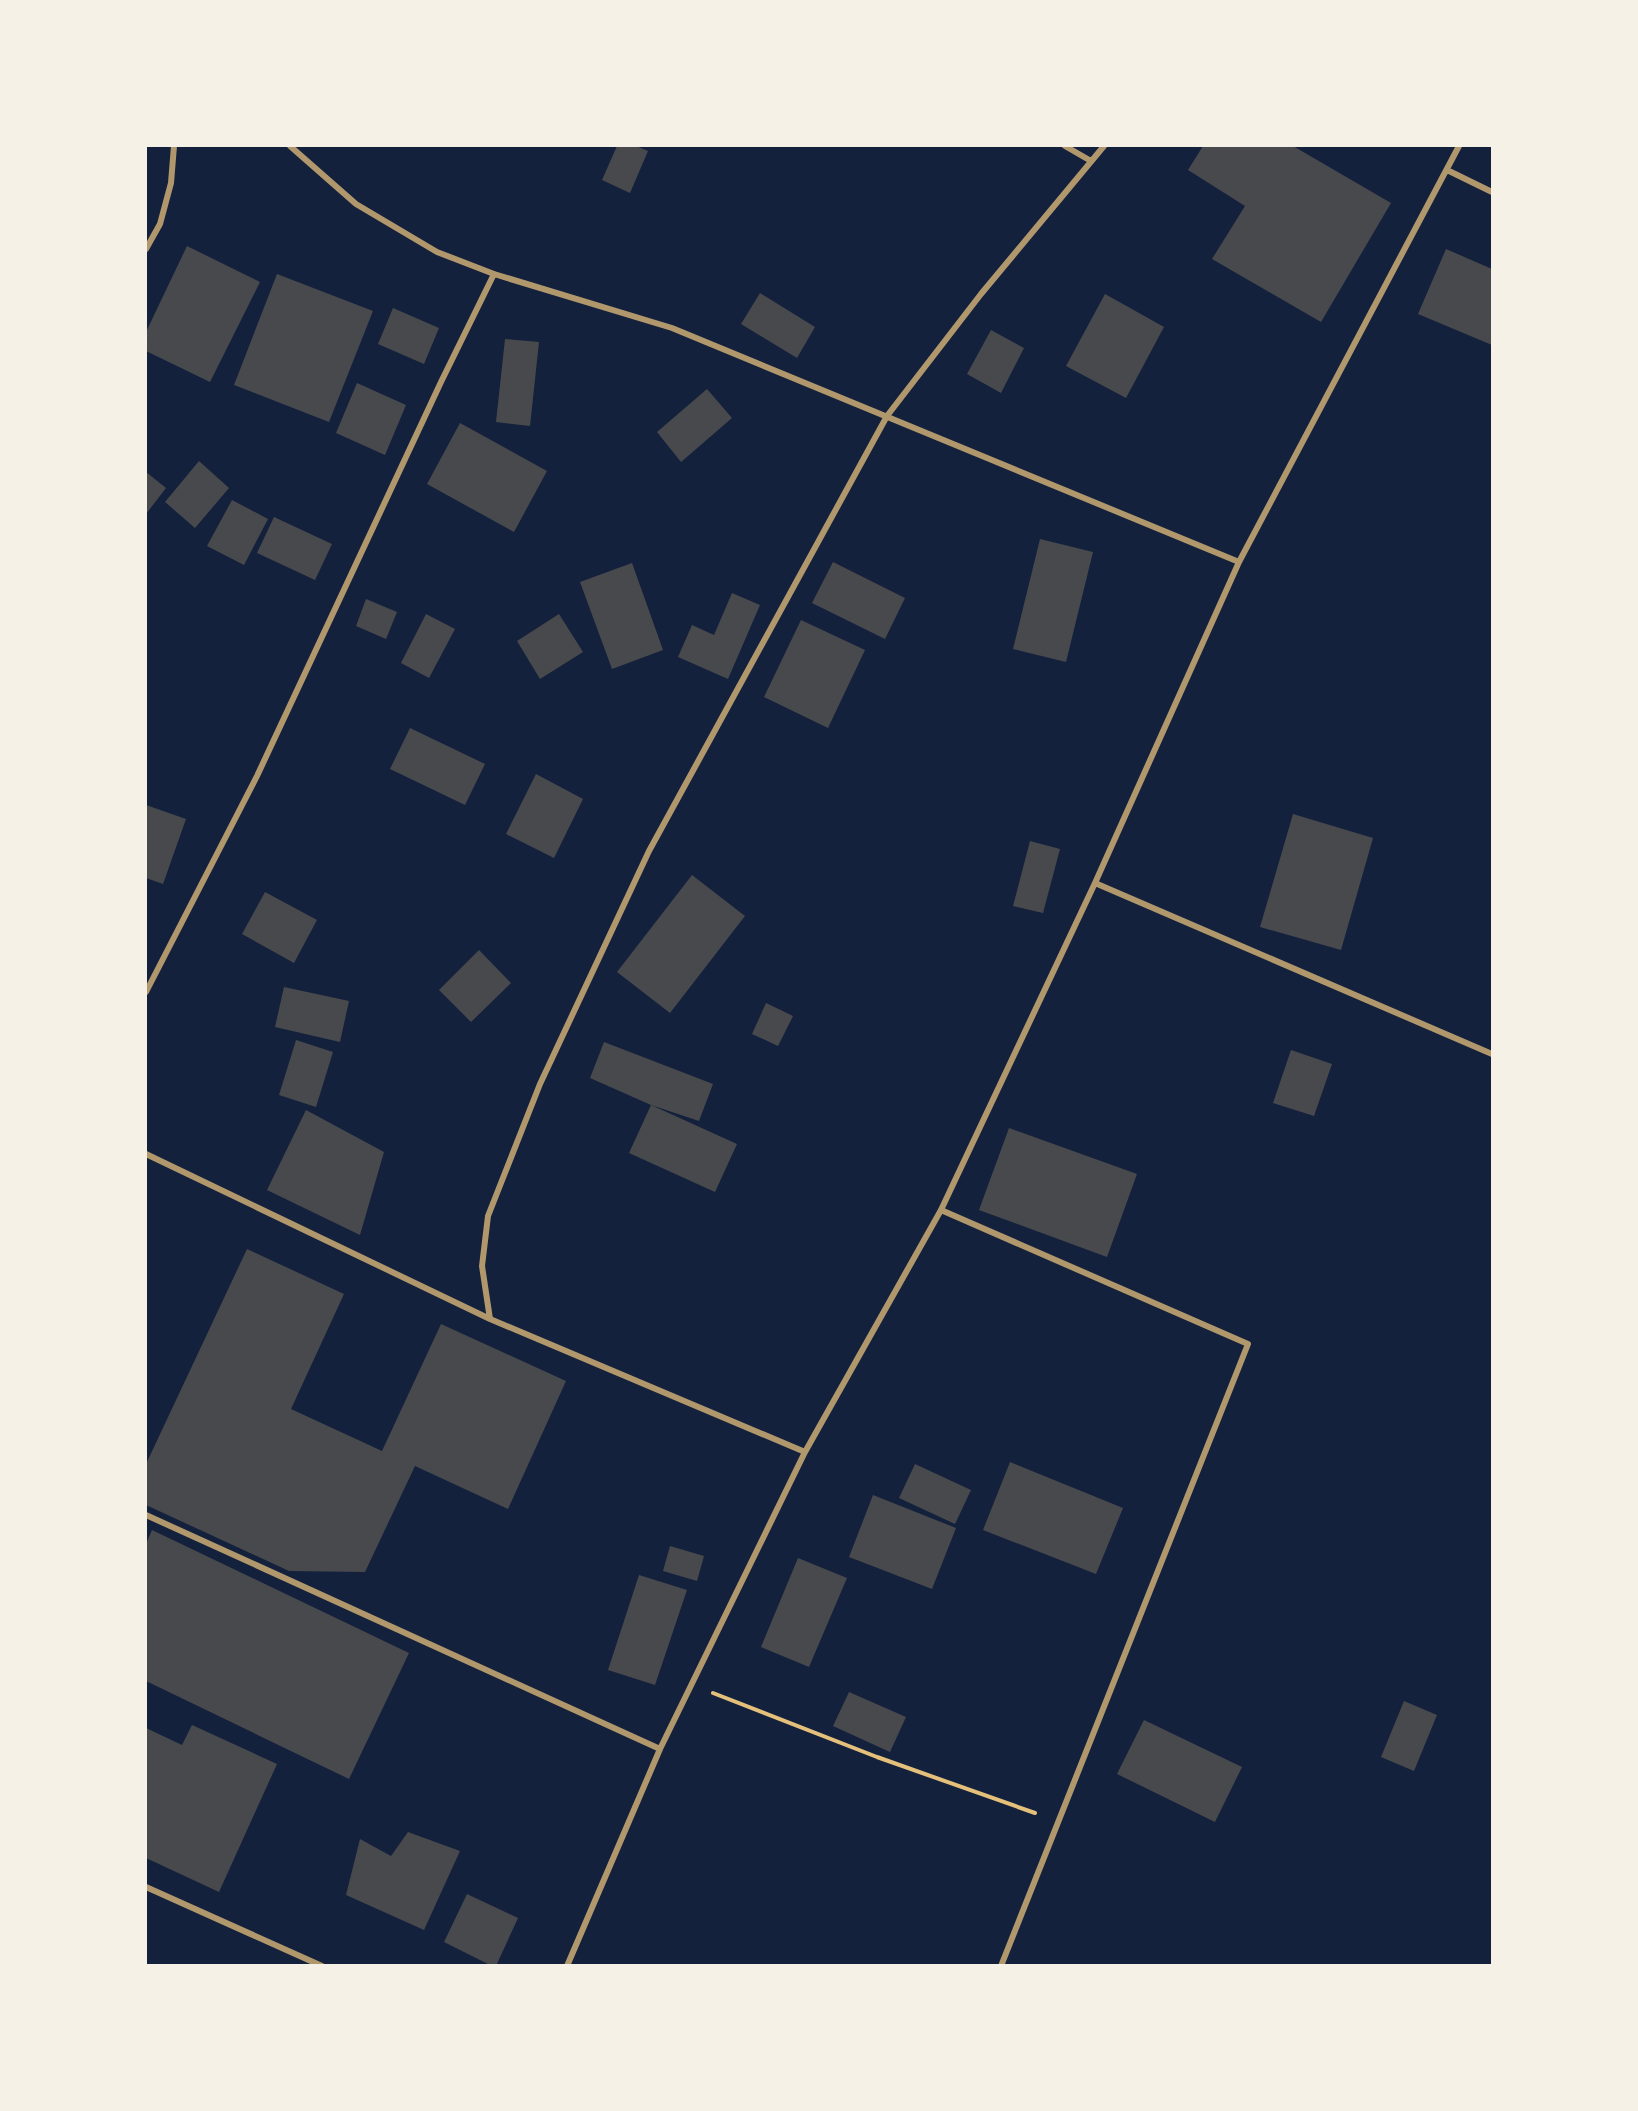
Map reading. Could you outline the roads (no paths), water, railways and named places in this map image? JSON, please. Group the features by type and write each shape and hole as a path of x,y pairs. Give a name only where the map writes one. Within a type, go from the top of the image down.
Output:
{"street":[{"path":"146,249 163,214 171,183 174,146"},
{"path":"290,146 356,204 437,252 494,274 672,328 1239,562"},
{"path":"1065,146 1090,161"},
{"path":"490,1319 482,1266 488,1216 540,1084 649,850 887,416 981,294 1104,146"},
{"path":"567,1965 660,1749 805,1452 941,1210 1095,883 1239,562 1459,146"},
{"path":"1447,170 1492,192"},
{"path":"146,992 257,776 441,382 494,274"},
{"path":"1095,883 1492,1054"},
{"path":"146,1154 490,1319 805,1452"},
{"path":"941,1210 1248,1344 1001,1965"},
{"path":"146,1515 660,1749"},
{"path":"146,1887 322,1965"}]}
